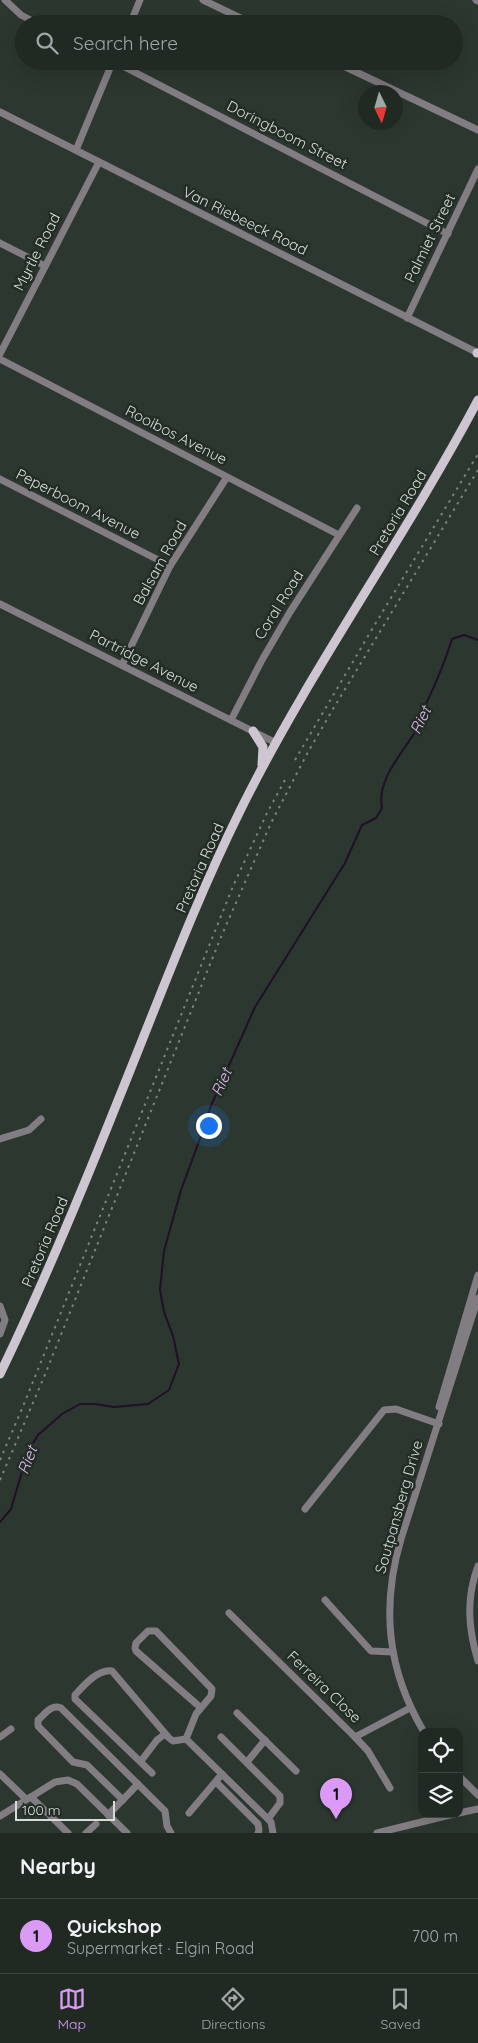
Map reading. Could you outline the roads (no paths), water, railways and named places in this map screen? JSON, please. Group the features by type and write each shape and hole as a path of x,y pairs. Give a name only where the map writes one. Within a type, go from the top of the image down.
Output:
{"main road":[{"name":"Pretoria Road","path":"0,1374 36,1299 69,1221 210,877 261,770 434,480 478,400"},
{"path":"253,731 263,747 261,770"}],"street":[{"path":"5,0 19,15"},
{"path":"134,15 140,0"},
{"path":"202,0 234,15"},
{"path":"76,150 109,70"},
{"name":"Doringboom Street","path":"130,70 448,234"},
{"path":"352,70 478,130"},
{"name":"Van Riebeeck Road","path":"0,112 478,353"},
{"name":"Myrtle Road","path":"0,354 99,162"},
{"name":"Palmiet Street","path":"407,318 478,169"},
{"path":"0,243 45,266"},
{"name":"Rooibos Avenue","path":"0,359 339,535"},
{"name":"Balsam Road","path":"122,665 170,566 227,477"},
{"name":"Peperboom Avenue","path":"0,480 170,566"},
{"name":"Coral Road","path":"231,720 280,628 357,508"},
{"name":"Partridge Avenue","path":"0,604 276,742"},
{"path":"0,1139 29,1130 41,1119"},
{"name":"Soutpansberg Drive","path":"422,1728 410,1708 403,1690 393,1652 389,1612 393,1567 476,1292 478,1275"},
{"name":"Soutpansberg Drive","path":"456,1357 478,1298"},
{"path":"0,1306 5,1320 0,1334"},
{"path":"305,1509 384,1410 396,1409 437,1423"},
{"path":"478,1566 472,1585 469,1606 472,1640 478,1660"},
{"path":"325,1600 371,1652 393,1652"},
{"name":"Ferreira Close","path":"229,1614 356,1737 410,1708"},
{"path":"186,1739 192,1722 200,1708 213,1693 211,1687 156,1631 148,1630 136,1643 136,1651 200,1708"},
{"path":"152,1773 75,1699 76,1694 98,1674 108,1670 112,1671 165,1734 173,1741 186,1739"},
{"path":"123,1800 87,1764 73,1762 39,1728 38,1720 52,1708 56,1706 61,1708 165,1811 167,1826 171,1833"},
{"path":"237,1713 296,1771"},
{"path":"0,1737 11,1728"},
{"path":"141,1761 157,1740 165,1734"},
{"path":"221,1737 280,1796 280,1804 268,1819"},
{"path":"356,1737 368,1751 390,1788"},
{"path":"186,1739 271,1822 273,1833"},
{"path":"246,1762 265,1740"},
{"path":"0,1774 68,1833"},
{"path":"189,1813 222,1774"},
{"path":"0,1816 55,1782 68,1780 77,1784 127,1833"},
{"path":"463,1780 478,1795"},
{"path":"216,1782 258,1824 258,1833"},
{"path":"108,1815 138,1784"},
{"path":"463,1812 478,1809"},
{"path":"377,1833 433,1818"},
{"path":"86,1833 96,1824"}],"waterway":[{"name":"Riet","path":"0,1522 11,1509 28,1451 38,1435 62,1414 80,1404 114,1407 148,1404 169,1390 179,1364 173,1336 164,1312 160,1290 164,1251 181,1190 210,1108 255,1007 345,863 362,825 376,818 382,808 381,797 387,776 420,724 452,639 464,635 478,640"}],"railway":[{"path":"295,760 478,454"},
{"path":"0,1480 44,1377 221,937 271,823 333,709 478,470"},
{"path":"0,1460 234,884 267,813 286,778"}],"place":[{"name":"Quickshop","path":"336,1819"}]}
